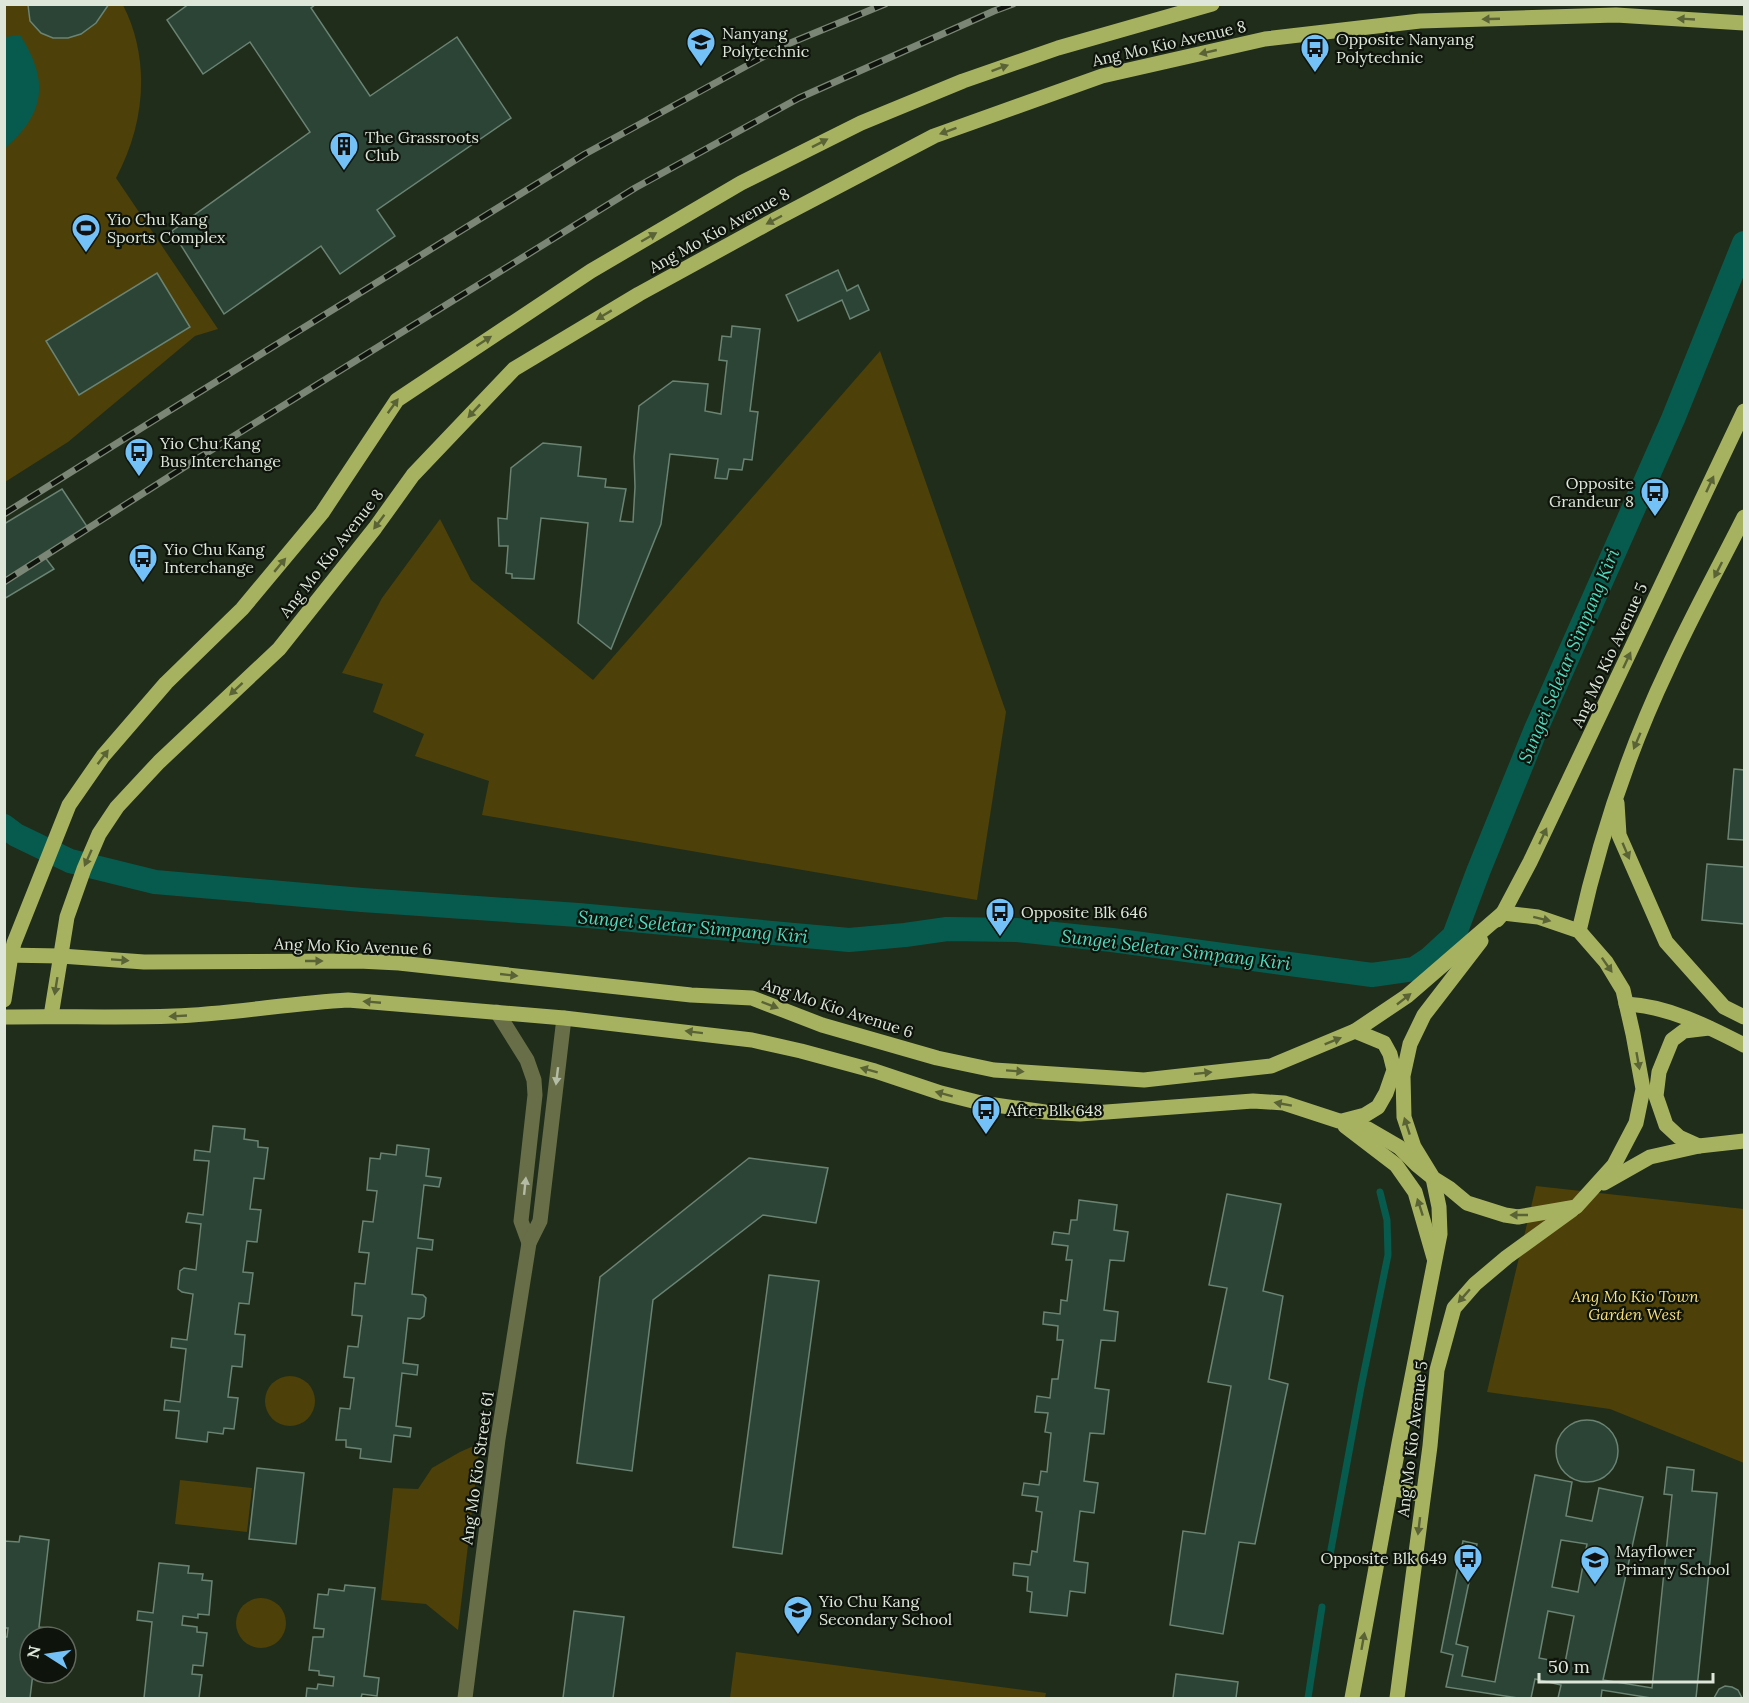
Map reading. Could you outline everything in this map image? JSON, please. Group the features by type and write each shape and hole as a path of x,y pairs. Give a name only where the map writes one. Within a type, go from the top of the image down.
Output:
{"main road":[{"name":"Ang Mo Kio Avenue 8","path":"4,1000 8,955 69,805 103,756 166,683 242,609 322,513 397,400 591,271 741,183 861,123 963,81 1058,48 1212,4"},
{"name":"Ang Mo Kio Avenue 8","path":"51,1016 67,917 99,834 117,807 159,762 279,649 413,475 514,369 639,294 934,136 1102,76 1265,39 1420,21 1616,15 1744,23"},
{"name":"Ang Mo Kio Avenue 5","path":"1503,913 1530,862 1744,411"},
{"path":"1579,931 1588,889 1616,794 1668,668 1744,518"},
{"path":"1616,794 1619,835 1666,942 1724,1007 1744,1017"},
{"path":"1433,1178 1414,1147 1404,1117 1403,1076 1410,1044 1424,1015 1503,913 1538,917 1579,931 1606,962 1623,990 1643,1089 1636,1123 1614,1165 1576,1207"},
{"name":"Ang Mo Kio Avenue 6","path":"8,955 144,962 359,961 399,963 692,995 752,998 822,1025 948,1061 994,1070 1144,1080 1271,1066 1355,1031 1407,996 1503,913"},
{"path":"4,1017 176,1016 317,1001 348,1000 564,1018 752,1040 875,1071 941,1093 981,1103 1045,1112 1080,1114 1253,1101 1284,1103 1368,1129 1399,1147 1416,1165 1467,1203 1518,1217 1576,1207 1603,1184 1650,1157 1699,1146 1744,1141"},
{"path":"1626,1004 1647,1005 1670,1011 1744,1045"},
{"path":"1699,1146 1679,1137 1666,1125 1656,1096 1659,1072 1672,1040 1684,1031 1709,1028"},
{"path":"1339,1121 1365,1115 1378,1107 1386,1094 1394,1070 1390,1054 1384,1043 1355,1031"},
{"path":"1339,1121 1396,1165 1415,1192 1435,1263"},
{"name":"Ang Mo Kio Avenue 5","path":"1352,1698 1440,1234 1439,1207 1433,1178"},
{"name":"Ang Mo Kio Avenue 5","path":"1397,1698 1437,1370 1454,1308 1475,1284 1506,1257 1576,1207"},
{"path":"1391,1488 1423,1495"}],"street":[{"name":"Ang Mo Kio Street 61","path":"497,1012 527,1060 534,1080 535,1095 521,1221 529,1243"},
{"name":"Ang Mo Kio Street 61","path":"465,1698 498,1440 529,1243 540,1221 564,1018"}],"green space":[{"name":"Yio Chu Kang Sports Complex","path":"5,5 123,5 138,48 141,92 133,136 116,178 218,329 195,336 68,442 5,482"},
{"path":"880,351 1006,712 977,900 482,815 489,781 415,756 424,734 373,712 383,684 342,673 382,598 440,519 471,580 593,680"},
{"name":"Ang Mo Kio Town Garden West","path":"1536,1186 1744,1209 1744,1463 1610,1409 1487,1392"},
{"path":"290,1376 308,1383 315,1401 308,1419 290,1426 272,1419 265,1401 272,1383"},
{"path":"480,1443 458,1630 426,1604 381,1600 393,1488 418,1489 432,1468"},
{"path":"180,1480 252,1488 247,1532 175,1524"},
{"path":"261,1598 279,1605 286,1623 279,1641 261,1648 243,1641 236,1623 243,1605"},
{"path":"736,1652 1046,1693 1045,1698 730,1698"}],"water":[{"path":"20,35 36,67 39,95 29,122 5,148 5,37"}],"building":[{"path":"109,4 96,23 81,34 68,38 53,38 41,33 30,21 28,5"},
{"name":"The Grassroots Club","path":"189,4 316,4 311,8 370,96 457,37 511,118 377,210 395,236 340,274 321,246 224,314 172,231 310,132 250,42 203,74 167,20"},
{"path":"838,270 847,291 858,285 869,310 850,319 842,300 798,321 786,295"},
{"path":"157,273 190,327 79,395 46,341"},
{"path":"732,326 760,329 750,411 758,412 752,460 744,459 742,470 729,469 727,479 715,478 718,459 670,454 661,524 611,649 578,623 588,523 541,518 534,579 512,578 512,574 506,573 508,546 499,546 498,518 507,519 511,468 543,443 581,447 578,476 606,479 605,487 626,489 620,521 633,522 634,457 639,406 673,381 708,384 705,411 721,414 727,361 719,360 722,336 731,337"},
{"path":"62,489 88,528 4,580 4,524"},
{"path":"44,556 54,569 4,599 4,580"},
{"path":"1734,769 1744,770 1744,840 1728,839"},
{"path":"1707,864 1744,867 1744,924 1702,920"},
{"path":"213,1126 245,1129 244,1139 258,1141 258,1147 268,1148 264,1179 254,1178 250,1209 261,1210 257,1242 247,1241 243,1272 253,1273 249,1304 239,1303 235,1334 245,1335 242,1367 232,1366 228,1397 238,1398 234,1429 224,1428 223,1434 208,1432 207,1442 176,1438 179,1411 164,1410 165,1400 180,1402 186,1349 171,1347 172,1338 187,1340 193,1294 178,1289 180,1271 184,1268 196,1270 201,1224 186,1222 188,1213 203,1215 209,1161 194,1160 195,1150 210,1152"},
{"path":"397,1145 429,1149 426,1176 441,1178 439,1187 424,1185 418,1238 433,1240 432,1250 417,1248 412,1294 423,1295 426,1298 424,1316 420,1319 408,1318 403,1363 418,1365 417,1375 402,1373 396,1426 411,1428 410,1437 394,1435 391,1462 360,1458 361,1449 346,1447 346,1440 336,1440 340,1408 350,1409 354,1378 344,1377 348,1346 358,1347 362,1316 352,1315 355,1283 365,1284 369,1253 359,1252 363,1221 373,1222 377,1191 367,1190 370,1158 380,1159 381,1153 396,1155"},
{"path":"749,1158 828,1168 816,1223 763,1215 653,1300 632,1471 577,1463 600,1277"},
{"path":"1227,1194 1281,1204 1263,1291 1283,1296 1269,1379 1288,1384 1255,1544 1239,1542 1223,1634 1170,1625 1183,1531 1205,1534 1231,1386 1208,1382 1227,1288 1209,1285"},
{"path":"1079,1200 1117,1205 1114,1230 1128,1232 1124,1261 1110,1260 1104,1310 1118,1312 1115,1341 1101,1340 1095,1388 1109,1390 1104,1434 1090,1433 1084,1481 1098,1483 1094,1513 1080,1511 1074,1561 1088,1563 1085,1593 1070,1591 1067,1616 1030,1612 1032,1592 1027,1591 1028,1577 1013,1575 1014,1563 1030,1565 1032,1551 1037,1552 1042,1512 1036,1511 1038,1497 1022,1495 1024,1483 1039,1485 1041,1471 1047,1472 1051,1433 1045,1432 1048,1413 1035,1412 1037,1396 1050,1398 1052,1379 1058,1379 1063,1340 1057,1340 1058,1326 1043,1324 1044,1312 1060,1314 1061,1300 1067,1301 1072,1260 1066,1260 1068,1246 1052,1244 1054,1232 1069,1234 1071,1220 1077,1220"},
{"path":"769,1275 819,1281 782,1554 733,1547"},
{"path":"1587,1420 1609,1429 1618,1451 1609,1473 1587,1482 1565,1473 1556,1451 1565,1429"},
{"path":"1667,1467 1694,1470 1692,1491 1717,1493 1696,1698 1651,1698 1602,1690 1601,1698 1558,1698 1561,1685 1535,1679 1531,1698 1446,1687 1453,1655 1441,1652 1463,1541 1477,1544 1456,1644 1468,1647 1462,1676 1495,1682 1535,1475 1572,1482 1566,1516 1592,1521 1599,1488 1643,1497 1603,1680 1652,1688 1672,1495 1664,1494","holes":["1561,1540 1587,1544 1578,1592 1552,1587","1548,1611 1574,1616 1565,1663 1539,1658"]},
{"path":"257,1468 304,1473 296,1544 249,1539"},
{"path":"20,1536 49,1540 39,1625 18,1625 18,1685 32,1685 30,1698 4,1698 4,1637 7,1637 8,1628 4,1628 4,1541 19,1542"},
{"path":"159,1563 189,1566 188,1573 203,1574 202,1580 212,1581 209,1615 198,1614 198,1618 183,1616 182,1625 197,1627 197,1632 207,1633 203,1666 193,1665 192,1674 202,1675 199,1698 144,1698 152,1622 137,1620 138,1611 153,1613"},
{"path":"345,1585 375,1588 364,1676 379,1678 377,1696 362,1694 361,1698 306,1698 307,1688 317,1689 318,1684 333,1686 334,1677 319,1675 319,1671 309,1670 313,1637 323,1637 324,1629 314,1628 318,1594 328,1595 329,1589 344,1591"},
{"path":"574,1611 624,1617 613,1698 563,1698"},
{"path":"1176,1674 1238,1682 1236,1698 1173,1698"},
{"path":"1725,1686 1738,1690 1742,1698 1714,1698 1719,1689"}],"waterway":[{"name":"Sungei Seletar Simpang Kiri","path":"4,826 16,835 70,861 155,882 362,900 578,915 849,940 947,929 1016,930 1112,940 1372,975 1414,969 1429,959 1454,936 1536,729 1673,419 1744,243"},
{"name":"Sungei Seletar Simpang Kiri","path":"1275,961 1288,970"},
{"path":"1330,1555 1388,1255 1387,1220 1380,1192"},
{"path":"1308,1698 1322,1607"}],"railway":[{"path":"4,514 585,154 783,46 885,4"},
{"path":"4,582 200,457 635,188 799,98 1013,4"}],"place":[{"name":"Nanyang Polytechnic","path":"701,68"},
{"name":"Opposite Nanyang Polytechnic","path":"1315,74"},
{"name":"The Grassroots Club","path":"344,172"},
{"name":"Yio Chu Kang Sports Complex","path":"86,254"},
{"name":"Yio Chu Kang Bus Interchange","path":"139,478"},
{"name":"Opposite Grandeur 8","path":"1655,518"},
{"name":"Yio Chu Kang Interchange","path":"143,584"},
{"name":"Opposite Blk 646","path":"1000,938"},
{"name":"After Blk 648","path":"986,1136"},
{"name":"Opposite Blk 649","path":"1468,1584"},
{"name":"Mayflower Primary School","path":"1595,1586"},
{"name":"Yio Chu Kang Secondary School","path":"798,1636"}]}
